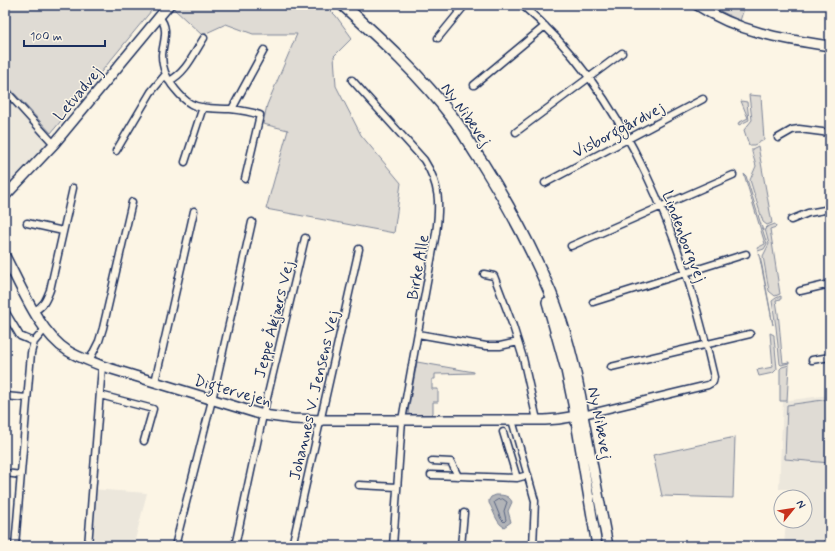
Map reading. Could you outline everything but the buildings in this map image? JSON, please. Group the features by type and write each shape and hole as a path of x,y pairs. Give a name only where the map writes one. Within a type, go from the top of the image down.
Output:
{"highway":[{"name":"Ny Nibevej","path":"343,5 381,38 417,75 453,118 496,184 550,292 561,323 572,365 579,415"},
{"name":"Ny Nibevej","path":"536,264 547,302"}],"street":[{"name":"Letvadvej","path":"5,196 54,144 169,5"},
{"path":"438,38 465,5"},
{"name":"Lindenborgvej","path":"522,5 545,26 572,56 609,107 627,138 661,206 686,272 707,345 714,377 713,382 708,385 579,415"},
{"path":"696,5 716,16 750,31 830,46"},
{"path":"159,18 164,24 166,30 162,54 163,64 169,81 174,88 191,104 203,107 232,109 260,115 245,178"},
{"path":"474,85 545,26"},
{"path":"169,81 176,77 184,68 204,38"},
{"path":"232,109 264,50"},
{"path":"516,132 622,53"},
{"path":"116,151 151,92 166,74"},
{"name":"Birke Alle","path":"352,80 424,160 432,172 436,184 439,207 437,228 402,420 392,546"},
{"name":"Letvadvej","path":"5,90 54,144"},
{"name":"Visborggårdvej","path":"545,183 627,138 703,99"},
{"path":"185,162 203,107"},
{"path":"778,138 792,130 799,129 830,133"},
{"path":"571,246 733,175"},
{"path":"34,311 41,307 48,296 73,188"},
{"path":"89,361 96,349 103,328 132,202"},
{"path":"791,220 808,213 830,209"},
{"path":"155,382 194,211"},
{"path":"175,546 212,400 252,222"},
{"path":"27,223 63,231"},
{"name":"Jeppe Åkjærs Vej","path":"235,546 263,415 305,238"},
{"name":"Johannes V. Jensens Vej","path":"292,546 359,249"},
{"path":"593,302 746,254"},
{"name":"Digtervejen","path":"5,256 45,329 55,341 67,350 102,366 263,415 293,419 321,420 537,420 558,419 579,415"},
{"path":"484,274 494,276 518,342 537,420"},
{"path":"800,292 830,284"},
{"name":"Ny Nibevej","path":"547,302 579,415 608,546"},
{"path":"5,311 20,336 34,342"},
{"path":"15,546 31,352 34,342 45,329"},
{"path":"418,334 486,346 500,346 518,342"},
{"path":"611,367 750,334"},
{"path":"812,360 830,356"},
{"path":"88,546 102,366"},
{"path":"100,395 153,409 144,442"},
{"path":"5,396 27,398"},
{"name":"Ny Nibevej","path":"579,415 597,546"},
{"path":"512,420 535,501 532,546"},
{"path":"503,432 517,478"},
{"path":"432,461 451,462 458,476"},
{"path":"5,473 21,475"},
{"path":"431,475 517,478 528,475"},
{"path":"359,485 397,487"},
{"path":"462,546 464,513"}],"shaded area":[{"path":"5,5 156,5 51,133 5,83"},
{"path":"177,5 325,5 336,16 352,38 334,56 336,86 361,135 401,183 394,233 266,209 288,130 263,124 267,105 297,34 253,34 226,24 202,35 174,9"},
{"path":"709,5 745,5 740,21"},
{"path":"5,92 54,145 5,188"},
{"path":"749,95 761,96 764,140 754,145 749,145 744,130 752,120"},
{"path":"741,101 747,102 749,120 739,125 738,123 748,118"},
{"path":"758,146 772,223 767,225 763,222 750,180 756,166 752,149"},
{"path":"744,174 746,176 767,244 764,249 758,251 757,248 765,244"},
{"path":"775,224 776,227 770,229 780,294 775,296 769,291 763,256 769,244 765,229"},
{"path":"758,253 760,255 773,325 760,259"},
{"path":"781,296 781,299 776,300 782,355 783,363 789,363 781,365 772,301"},
{"path":"770,333 774,335 777,369 773,373 759,376 757,370 773,367"},
{"path":"417,362 474,373 435,374 435,379 432,379 432,389 438,389 438,402 433,402 433,413 431,415 410,415 408,412"},
{"path":"789,365 787,401 780,401 780,369"},
{"path":"830,395 830,546 784,546 785,529 813,529 813,489 779,489 783,401"},
{"path":"830,399 830,463 785,459 787,405"},
{"path":"735,437 733,498 662,496 653,455"},
{"path":"91,489 147,493 134,544 140,546 86,546"}],"water":[{"path":"503,495 512,502 508,511 511,522 504,527 497,520 489,503 491,497"}]}
